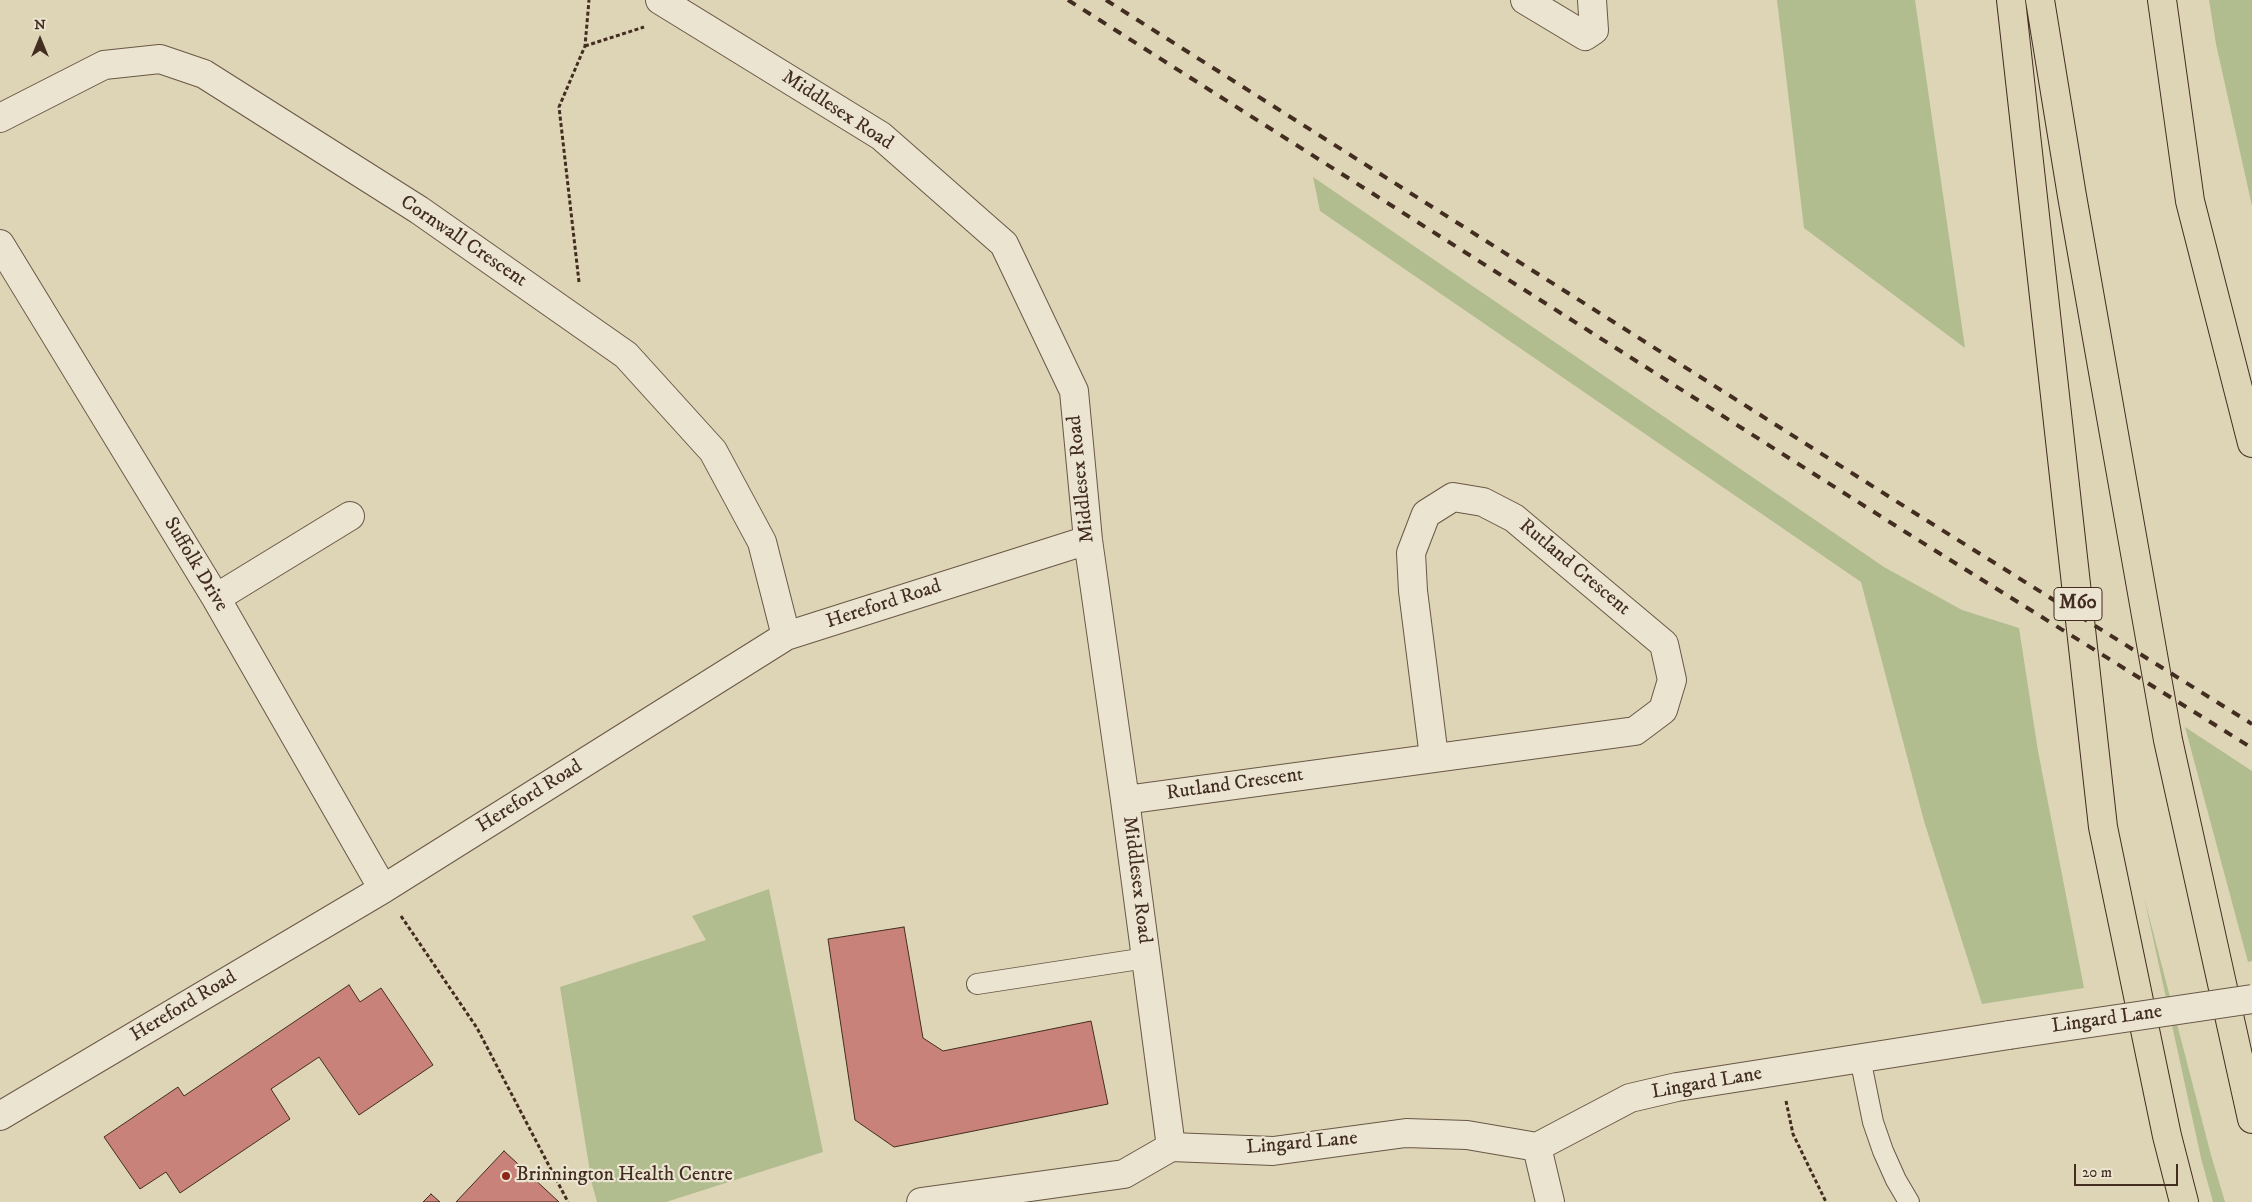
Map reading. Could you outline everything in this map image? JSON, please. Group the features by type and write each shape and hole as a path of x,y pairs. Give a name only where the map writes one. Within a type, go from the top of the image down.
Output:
{"highway":[{"name":"M60","path":"2011,0 2103,827 2167,1136 2184,1202"},
{"path":"2040,0 2075,216 2168,740 2252,1119"},
{"path":"2162,0 2190,201 2252,443"}],"street":[{"name":"Middlesex Road","path":"660,0 881,136 1004,244 1074,391 1088,540 1171,1147"},
{"path":"1525,0 1585,36 1594,30 1592,0"},
{"name":"Cornwall Crescent","path":"0,118 104,65 160,59 204,74 419,210 626,354 713,451 762,542 786,636"},
{"name":"Suffolk Drive","path":"0,244 216,598 383,889"},
{"name":"Rutland Crescent","path":"1125,800 1635,731 1663,710 1672,680 1664,644 1514,518 1483,502 1454,497 1426,514 1411,553 1413,590 1434,758"},
{"path":"216,598 350,516"},
{"name":"Hereford Road","path":"0,1116 383,889 786,636 1088,540"},
{"name":"Lingard Lane","path":"1171,1147 1273,1151 1406,1133 1467,1135 1537,1147 1630,1098 1677,1087 2252,999"},
{"path":"921,1202 1124,1174 1171,1147"},
{"path":"1537,1147 1550,1202"}],"lane":[{"path":"977,984 1146,958"},
{"path":"1860,1058 1873,1122 1882,1151 1909,1202"}],"path":[{"path":"584,326 559,107 585,46 589,0"},
{"path":"585,46 684,15"},
{"path":"383,889 477,1028 568,1202"},
{"path":"1781,1070 1793,1134 1826,1202"}],"green space":[{"path":"1777,0 1915,0 1965,348 1804,228"},
{"path":"2209,0 2252,0 2252,206 2216,44"},
{"path":"1313,177 1884,567 1962,610 2019,628 2038,751 2084,988 1982,1004 1924,821 1861,582 1320,211"},
{"path":"2185,727 2252,771 2252,961 2248,962"},
{"path":"769,889 823,1152 666,1202 597,1202 592,1184 560,987 706,940 692,916"},
{"path":"2144,897 2225,1202 2213,1202 2201,1158"}],"building":[{"path":"904,927 923,1038 943,1051 1091,1021 1108,1104 894,1147 855,1120 828,939"},
{"path":"349,985 360,1002 381,988 433,1065 359,1115 319,1057 271,1089 290,1119 180,1193 166,1172 140,1189 104,1137 178,1087 184,1096"},
{"name":"Brinnington Health Centre","path":"504,1151 559,1202 456,1202"},
{"path":"431,1194 440,1202 423,1202"}],"railway":[{"path":"1068,0 1907,533 2252,748"},
{"path":"1106,0 1918,515 2252,724"}],"place":[{"name":"Brinnington Health Centre","path":"506,1176"}]}
